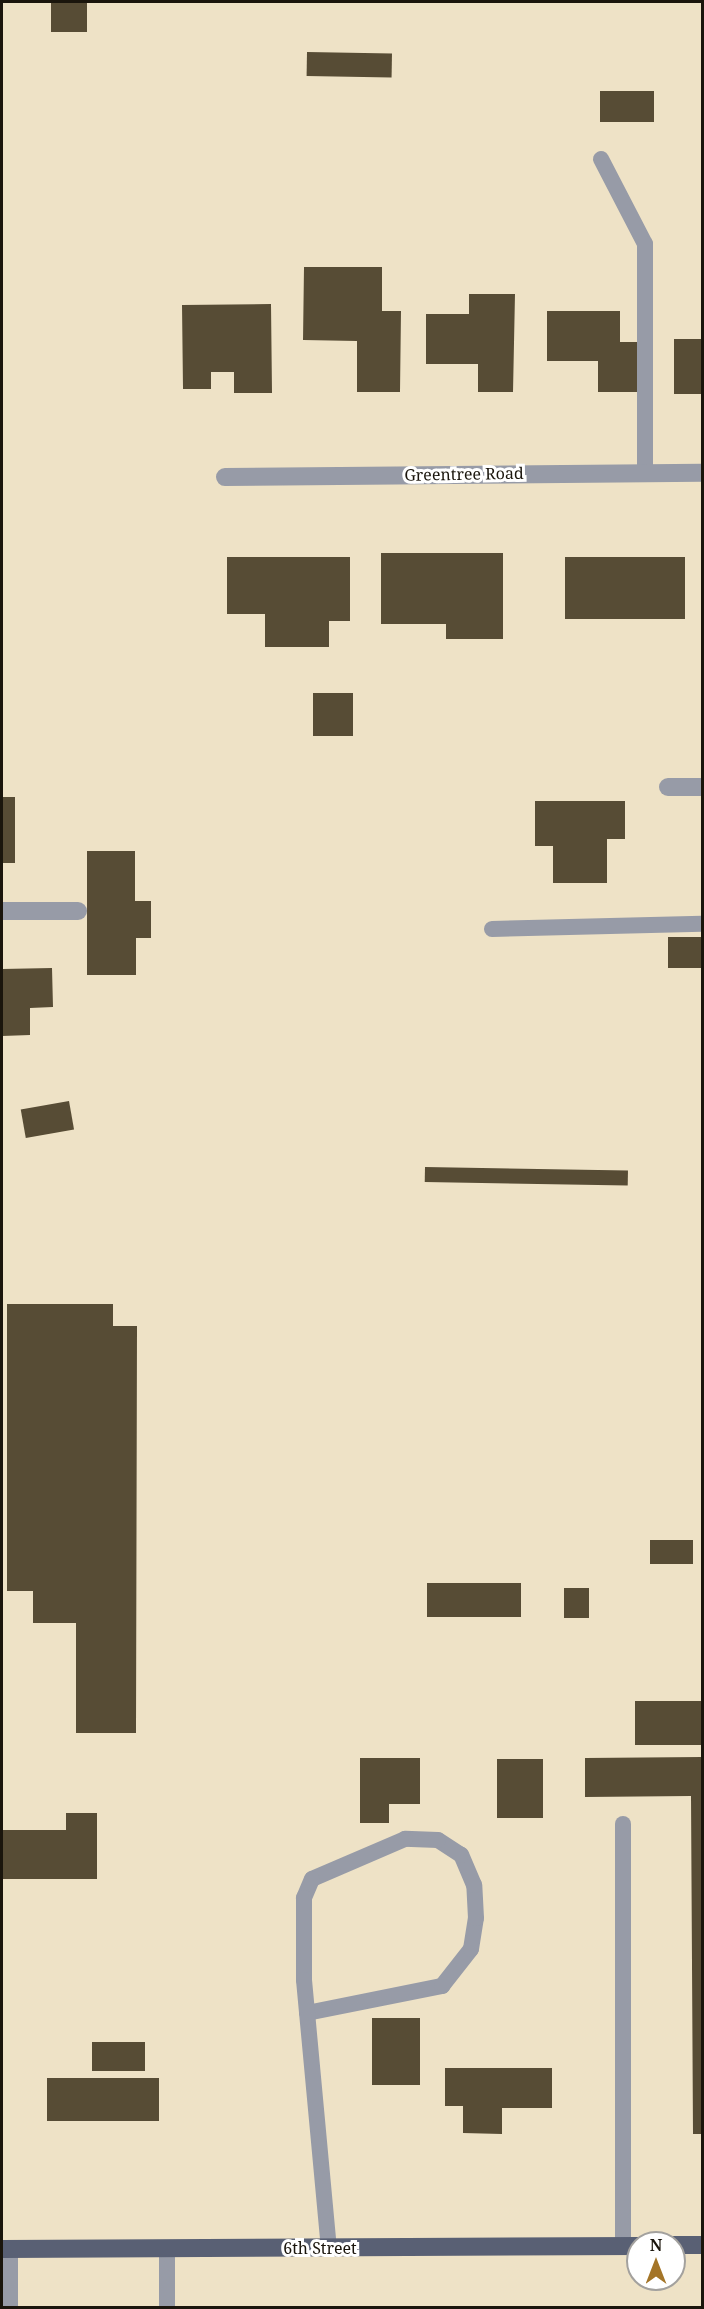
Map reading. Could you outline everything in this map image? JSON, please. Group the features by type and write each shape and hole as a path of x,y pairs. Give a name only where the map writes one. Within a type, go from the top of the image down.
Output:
{"main road":[{"path":"686,2246 702,2245"},
{"name":"6th Street","path":"6,2249 626,2246"}],"street":[{"name":"Greentree Road","path":"225,477 702,473"},
{"path":"668,787 702,787"},
{"path":"2,911 78,911"}],"lane":[{"path":"601,159 645,244 645,472"},
{"path":"492,928 702,924"},
{"path":"623,1824 630,2231"},
{"path":"308,2013 442,1986 471,1948 476,1918 474,1885 460,1854 438,1840 405,1839 312,1879 304,1898 308,2013 329,2247"},
{"path":"167,2248 167,2307"},
{"path":"6,2249 10,2307"}],"building":[{"path":"51,2 87,2 87,32 51,32"},
{"path":"307,52 392,53 392,77 307,76"},
{"path":"600,91 654,91 654,122 600,122"},
{"path":"304,267 382,267 382,311 401,311 400,392 357,392 357,341 303,340"},
{"path":"469,294 515,294 513,392 478,392 478,364 426,364 426,314 469,314"},
{"path":"271,304 272,393 234,393 234,372 211,372 211,389 183,389 182,305"},
{"path":"547,311 620,311 620,342 642,342 642,392 598,392 598,361 547,361"},
{"path":"674,339 702,339 702,394 674,394"},
{"path":"381,553 503,553 503,639 446,639 446,624 381,624"},
{"path":"227,557 350,557 350,621 329,621 329,647 265,647 265,614 227,614"},
{"path":"565,557 685,557 685,619 565,619"},
{"path":"313,693 353,693 353,736 313,736"},
{"path":"2,797 15,797 15,863 2,863"},
{"path":"535,801 625,801 625,839 607,839 607,883 553,883 553,846 535,846"},
{"path":"87,851 135,851 135,901 151,901 151,938 136,938 136,975 87,975"},
{"path":"668,937 702,937 702,968 668,968"},
{"path":"52,968 53,1007 30,1008 30,1035 2,1036 2,969"},
{"path":"69,1101 74,1130 26,1138 21,1110"},
{"path":"425,1167 628,1171 628,1186 425,1182"},
{"path":"7,1304 113,1304 113,1326 137,1326 136,1733 76,1733 76,1623 33,1623 33,1591 7,1591"},
{"path":"650,1540 693,1540 693,1564 650,1564"},
{"path":"427,1583 521,1583 521,1617 427,1617"},
{"path":"564,1588 589,1588 589,1618 564,1618"},
{"path":"635,1701 702,1701 702,1745 635,1745"},
{"path":"702,1757 702,2134 693,2134 691,1796 585,1797 585,1758"},
{"path":"360,1758 420,1758 420,1804 389,1804 389,1823 360,1823"},
{"path":"497,1759 543,1759 543,1818 497,1818"},
{"path":"66,1813 97,1813 97,1879 2,1879 2,1830 66,1830"},
{"path":"372,2018 420,2018 420,2085 372,2085"},
{"path":"92,2042 145,2042 145,2071 92,2071"},
{"path":"445,2068 552,2068 552,2108 502,2108 502,2134 463,2133 463,2106 445,2106"},
{"path":"47,2078 159,2078 159,2121 47,2121"}]}
